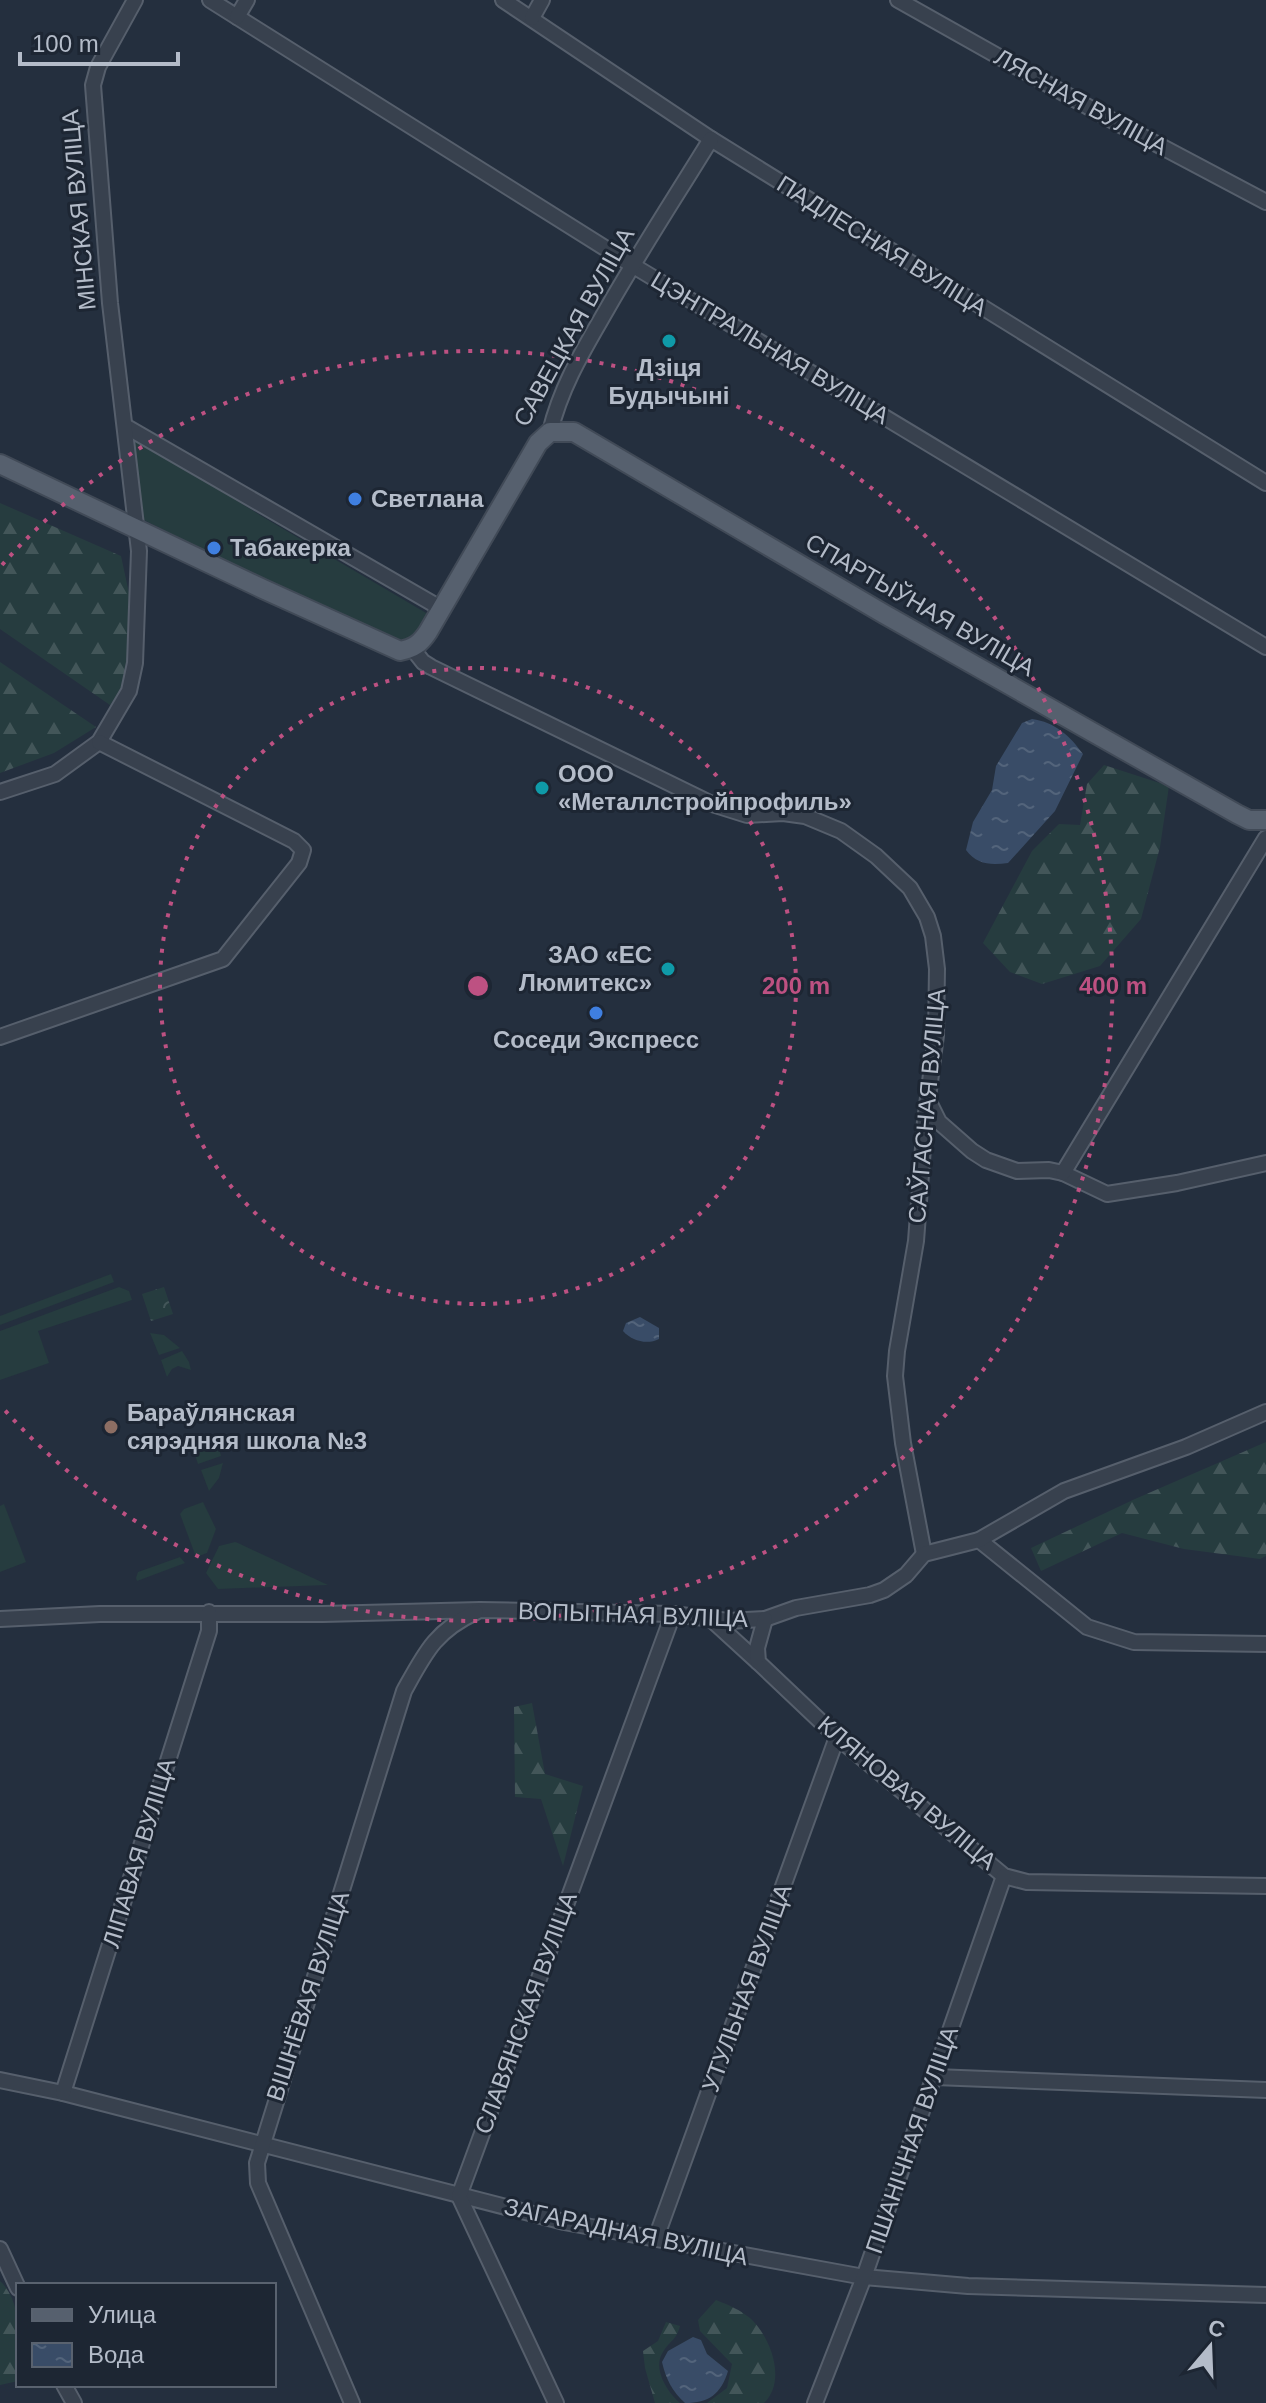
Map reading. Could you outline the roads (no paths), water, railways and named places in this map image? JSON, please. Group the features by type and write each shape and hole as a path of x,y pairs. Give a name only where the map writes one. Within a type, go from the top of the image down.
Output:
{"main road":[{"name":"САВЕЦКАЯ ВУЛІЦА","path":"406,650 421,643 538,443 550,432"},
{"name":"СПАРТЫЎНАЯ ВУЛІЦА","path":"550,432 574,432 600,446 884,614 1237,814 1249,820 1266,820"},
{"path":"0,464 263,589 406,650"}],"street":[{"name":"МІНСКАЯ ВУЛІЦА","path":"99,742 129,691 135,663 139,551 110,303 93,85 98,67 135,0"},
{"name":"ЦЭНТРАЛЬНАЯ ВУЛІЦА","path":"210,0 632,265 1266,647"},
{"path":"237,17 247,0"},
{"name":"ПАДЛЕСНАЯ ВУЛІЦА","path":"503,0 711,139 1266,483"},
{"path":"532,18 542,0"},
{"name":"ЛЯСНАЯ ВУЛІЦА","path":"898,0 1115,122 1266,202"},
{"name":"САВЕЦКАЯ ВУЛІЦА","path":"550,432 571,371 632,265 711,139"},
{"path":"125,426 442,609"},
{"name":"САЎГАСНАЯ ВУЛІЦА","path":"406,650 431,667 712,804 747,815 794,814 824,822 856,841 898,875 910,888 927,917 936,951 937,1025 925,1121 916,1241 897,1351 895,1390 924,1554"},
{"path":"0,792 55,774 99,742 294,841 303,850 299,863 223,959 0,1037"},
{"path":"1063,1173 1266,838"},
{"path":"929,1102 939,1122 986,1160 1017,1171 1063,1173 1107,1194 1177,1183 1266,1163"},
{"path":"924,1554 979,1540 1064,1491 1186,1447 1266,1412"},
{"path":"979,1540 1087,1627 1113,1638 1134,1642 1266,1644"},
{"name":"ВОПЫТНАЯ ВУЛІЦА","path":"0,1619 209,1612 323,1614 480,1610 673,1614 728,1621 765,1619 796,1608 884,1590 906,1575 924,1554"},
{"name":"ВІШНЁВАЯ ВУЛІЦА","path":"352,2403 258,2183 257,2163 404,1691 439,1635 480,1610"},
{"name":"ЛІПАВАЯ ВУЛІЦА","path":"63,2093 209,1631 209,1612"},
{"name":"СЛАВЯНСКАЯ ВУЛІЦА","path":"459,2196 673,1614"},
{"name":"КЛЯНОВАЯ ВУЛІЦА","path":"709,1617 837,1737 1004,1876 1027,1882 1266,1886"},
{"path":"758,1662 757,1648 765,1619"},
{"name":"УТУЛЬНАЯ ВУЛІЦА","path":"656,2238 837,1737"},
{"name":"ПШАНІЧНАЯ ВУЛІЦА","path":"815,2403 864,2277 1004,1876"},
{"path":"935,2077 1266,2090"},
{"name":"ЗАГАРАДНАЯ ВУЛІЦА","path":"0,2080 63,2093 564,2222 864,2277 968,2286 1266,2295"},
{"path":"459,2196 556,2403"},
{"path":"0,2249 16,2284"}],"water":[{"path":"1032,719 1048,723 1061,731 1083,754 1055,811 1008,863 980,861 966,850 973,822 992,790 996,766 1022,723"},
{"path":"640,1317 659,1328 659,1339 640,1341 623,1331 626,1323"},
{"path":"693,2337 701,2340 707,2354 728,2371 722,2386 713,2396 685,2403 670,2384 662,2362 668,2351"}],"place":[{"name":"Дзіця Будычыні","path":"669,341"},
{"name":"Светлана","path":"355,499"},
{"name":"Табакерка","path":"214,548"},
{"name":"ООО «Металлстройпрофиль»","path":"542,788"},
{"name":"ЗАО «ЕС Люмитекс»","path":"668,969"},
{"name":"Соседи Экспресс","path":"596,1013"},
{"name":"Бараўлянская сярэдняя школа №3","path":"111,1427"}]}
